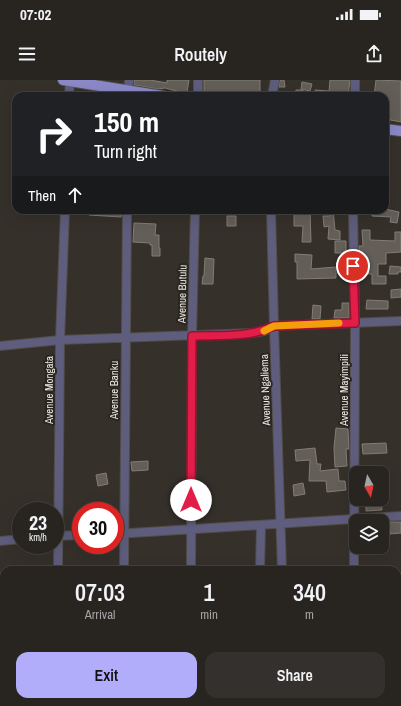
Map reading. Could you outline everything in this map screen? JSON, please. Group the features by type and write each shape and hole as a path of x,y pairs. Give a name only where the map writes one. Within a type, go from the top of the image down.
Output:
{"main road":[{"path":"67,80 119,92"},
{"path":"389,130 401,131"}],"street":[{"path":"67,80 68,92"},
{"path":"128,92 129,80"},
{"path":"198,80 198,92"},
{"path":"273,92 275,80"},
{"path":"355,80 355,92"},
{"name":"Avenue Mongata","path":"58,502 60,340 65,214"},
{"name":"Avenue Banku","path":"124,533 127,214"},
{"name":"Avenue Butulu","path":"191,566 192,336 195,214"},
{"name":"Avenue Ngaliema","path":"272,214 274,326 282,524 282,566"},
{"name":"Avenue Mayimpili","path":"353,214 355,323 355,514"},
{"path":"0,346 60,340 253,333 264,331 274,326 401,321"},
{"path":"389,517 401,516"},
{"path":"124,533 349,520"},
{"path":"260,566 261,525"},
{"path":"0,541 12,540"},
{"name":"Avenue Mongata","path":"58,554 58,566"},
{"name":"Avenue Banku","path":"124,554 124,566"},
{"name":"Avenue Mayimpili","path":"354,554 354,566"}],"building":[{"path":"134,80 150,80 167,83 167,80 189,80 187,92 180,92 165,88 158,89 134,85"},
{"path":"204,80 260,80 260,92 204,92"},
{"path":"280,80 284,80 285,87 279,87"},
{"path":"330,80 350,80 348,92 315,92 315,90 329,91"},
{"path":"376,80 401,81 401,122 389,120 389,92 374,92"},
{"path":"302,82 312,84 310,91 301,89"},
{"path":"296,90 303,90 303,92 296,92"},
{"path":"389,210 399,212 397,223 390,222 391,217 372,216 372,214 389,214"},
{"path":"89,214 121,214 121,217"},
{"path":"294,214 310,214 311,242 302,242 303,226 294,226"},
{"path":"330,214 333,214 335,230 340,231 340,240 328,239 329,226 324,227 323,216 330,216"},
{"path":"227,216 236,216 236,226 227,226"},
{"path":"134,223 156,224 155,235 159,235 160,256 152,256 152,245 150,245 150,243 133,242"},
{"path":"362,230 370,230 370,240 395,241 395,232 401,232 401,252 386,253 386,264 378,264 378,276 386,276 386,284 372,284 372,274 365,274 365,255 359,254 359,246 363,246"},
{"path":"335,241 346,241 346,253 335,253"},
{"path":"295,254 312,255 311,269 336,267 336,278 297,279 297,262 295,262"},
{"path":"205,258 214,259 213,284 202,284"},
{"path":"390,266 401,267 401,272 398,272 398,274 389,274"},
{"path":"401,289 401,297 391,298 391,290"},
{"path":"367,300 388,301 388,309 366,309"},
{"path":"342,303 349,303 349,318 334,318 335,310 342,310"},
{"path":"313,305 321,306 320,319 312,319"},
{"path":"336,428 348,429 349,449 346,449 347,466 335,467 334,448"},
{"path":"386,443 387,453 363,454 362,444"},
{"path":"315,448 317,464 321,464 320,471 338,469 339,481 345,481 346,490 327,492 326,481 309,481 310,460 296,461 295,450"},
{"path":"148,461 148,470 132,471 131,462"},
{"path":"106,473 108,484 98,486 96,475"},
{"path":"303,483 305,494 294,496 293,485"},
{"path":"366,506 382,506 382,510 366,511"},
{"path":"389,522 401,522 401,533 390,534"}],"slow traffic":[{"path":"264,331 274,326 339,323"}],"route":[{"path":"191,500 192,336 253,333 264,331 274,326 355,323 353,266"}]}
